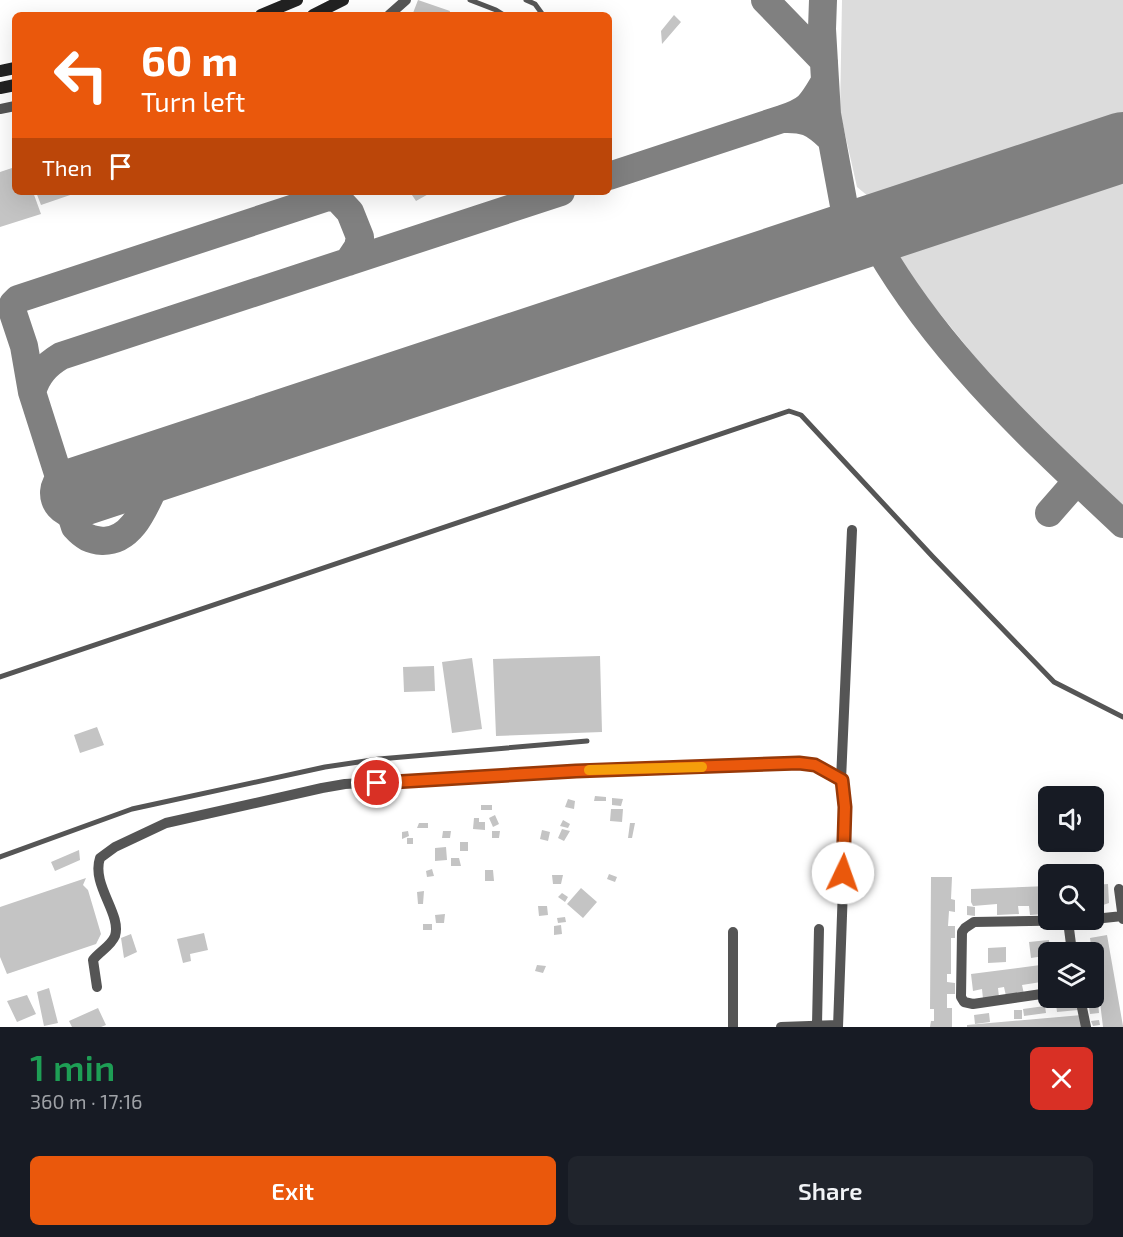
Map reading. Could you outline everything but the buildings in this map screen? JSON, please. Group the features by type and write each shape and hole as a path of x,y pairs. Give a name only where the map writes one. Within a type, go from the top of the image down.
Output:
{"main road":[{"path":"268,12 297,0"},
{"path":"318,12 343,0"}],"street":[{"path":"392,12 406,0"},
{"path":"781,1027 838,1026 845,831 842,780 852,530"},
{"path":"97,987 93,960 115,936 98,871 100,858 115,847 156,827 181,819 335,786 529,774 799,763 815,765 842,780"},
{"path":"1104,918 1123,917 1119,889"},
{"path":"1038,921 974,922 965,928 962,932 961,996 964,1002 972,1004 1038,994"},
{"path":"817,1025 819,929"},
{"path":"733,932 733,1027"},
{"path":"1082,1008 1086,1027"}],"lane":[{"path":"470,0 499,12"},
{"path":"526,0 535,4 541,12"},
{"path":"0,676 789,411 801,416 1054,682 1123,717"},
{"path":"0,857 132,809 325,767 379,759 587,741"}],"shaded area":[{"path":"842,0 1123,0 1123,127 880,206 857,187 840,112"},
{"path":"1123,171 1123,506 1035,431 924,294 888,245"}],"taxiway":[{"path":"765,0 824,61"},
{"path":"796,255 833,239 844,229 847,222 827,114 822,29 823,0"},
{"path":"825,81 808,106 782,119 808,122 830,138"},
{"path":"612,175 782,119"},
{"path":"32,392 43,371 61,356 552,195"},
{"path":"156,483 137,521 122,535 98,541 81,533 75,527 32,392 24,346 12,310 13,304 18,299 328,197 337,198 350,212 360,237 358,247 348,262"},
{"path":"852,223 863,229 893,223"},
{"path":"869,231 921,313 952,351 1017,423 1123,524"},
{"path":"1049,513 1077,481"}],"runway":[{"path":"75,493 1123,147"}],"slow traffic":[{"path":"589,770 702,767"}],"route":[{"path":"377,783 576,771 799,763 815,765 842,780 845,807 843,873"}]}
